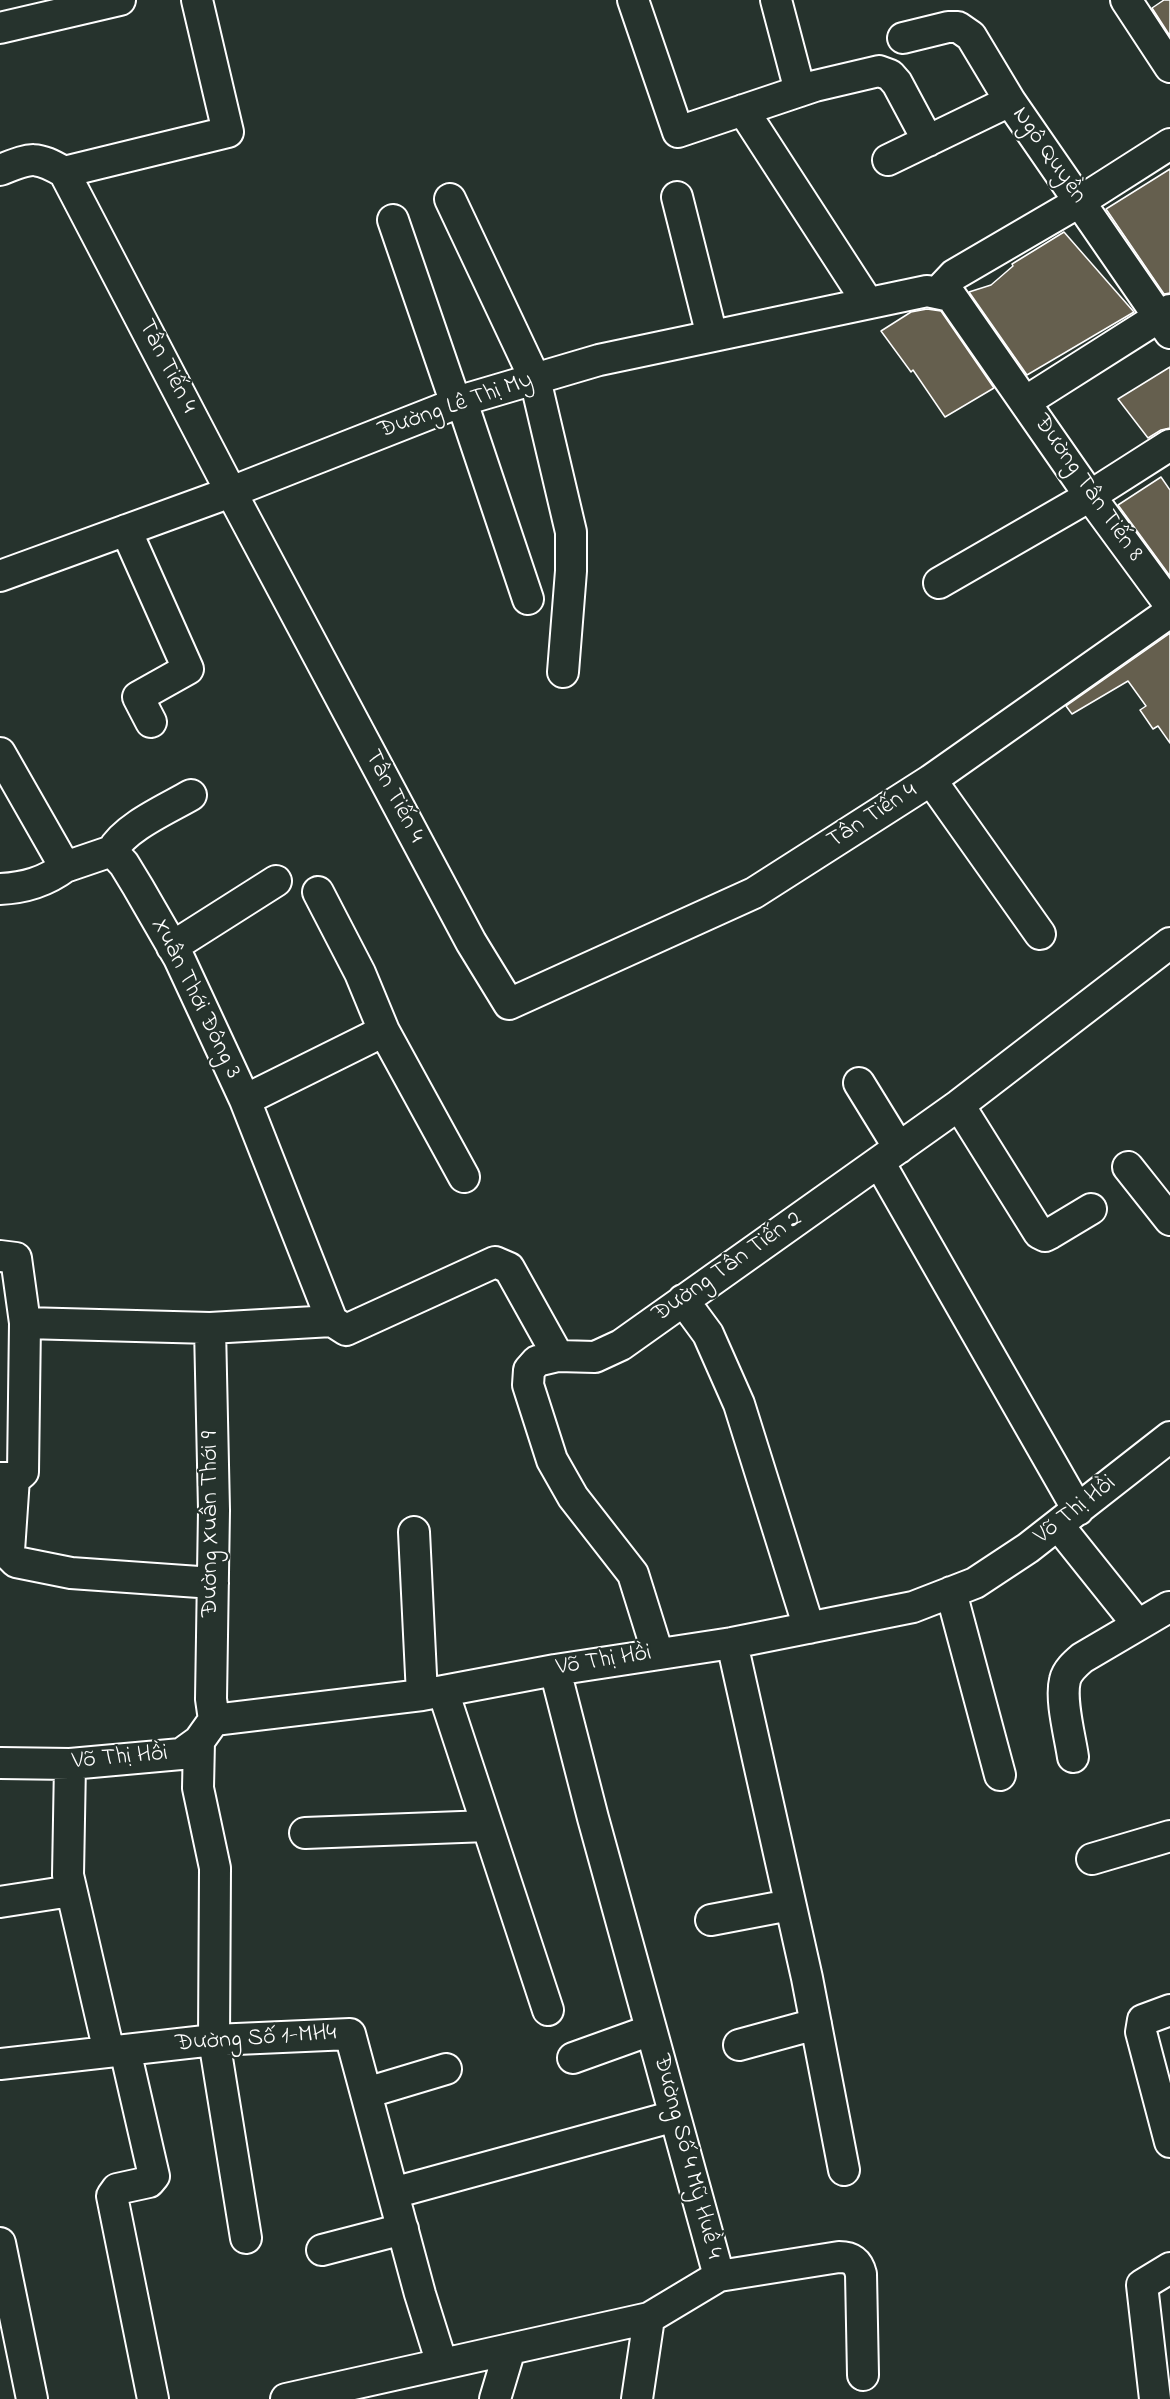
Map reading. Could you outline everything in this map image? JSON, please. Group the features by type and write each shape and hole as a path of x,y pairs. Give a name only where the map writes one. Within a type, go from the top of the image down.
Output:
{"street":[{"path":"0,28 120,0"},
{"path":"0,170 22,161 38,159 64,172 228,132 197,0"},
{"path":"633,0 678,132 800,91 884,72 897,83 928,141"},
{"path":"777,0 800,91"},
{"path":"1126,0 1170,67"},
{"name":"Ngô Quyền","path":"903,38 948,27 966,30 1010,102 1079,202 1166,320"},
{"path":"888,160 1010,102"},
{"path":"743,110 868,303"},
{"path":"932,292 954,275 1079,202 1170,144"},
{"name":"Tân Tiến 4","path":"64,172 231,492 471,942 509,1004 754,893 931,780 1170,612"},
{"path":"677,197 712,336"},
{"path":"450,199 535,379 571,532 571,571 563,672"},
{"path":"393,220 528,599"},
{"name":"Đường Lê Thị My","path":"0,576 231,492 459,403 535,379 599,360 868,303 932,292"},
{"name":"Đường Tân Tiến 8","path":"932,292 951,296 1090,496 1170,605"},
{"name":"Đường Tân Tiến 8","path":"1025,402 1166,320"},
{"path":"939,583 1090,496 1170,445"},
{"path":"126,530 188,669 138,697 151,722"},
{"path":"0,753 65,867"},
{"path":"931,780 1040,934"},
{"path":"0,889 27,886 43,881 65,867 112,851 118,841 129,832 191,795"},
{"name":"Xuân Thới Đông 3","path":"112,851 134,879 172,947 245,1100 332,1321"},
{"path":"172,947 276,881"},
{"path":"318,892 360,973 384,1030 464,1177"},
{"name":"Đường Tân Tiến 2","path":"658,1654 633,1574 573,1497 552,1460 528,1385 529,1370 537,1361 558,1356 595,1358 621,1345 1165,956"},
{"path":"245,1100 384,1030"},
{"path":"859,1083 889,1155 1068,1518 1138,1625"},
{"path":"959,1105 1039,1233 1046,1236 1091,1209"},
{"path":"1128,1167 1170,1220"},
{"path":"0,1256 16,1258 25,1323 23,1472 20,1476 7,1478 10,1557 16,1562 70,1573 213,1583"},
{"path":"25,1323 210,1328 332,1321 346,1330 495,1262 509,1268 558,1356"},
{"path":"683,1300 708,1334 739,1404 809,1628"},
{"name":"Đường Xuân Thới 9","path":"210,1328 214,1510 211,1699 198,1788 215,1868 214,2040 246,2238"},
{"name":"Võ Thị Hồi","path":"0,1763 69,1764 181,1754 207,1731 555,1670 732,1643 914,1607 975,1583 1068,1518 1170,1437"},
{"path":"414,1532 432,1693 487,1826 548,2010"},
{"path":"951,1592 1000,1775"},
{"path":"1073,1757 1064,1693 1065,1679 1073,1666 1082,1658 1170,1607"},
{"path":"732,1643 816,2024 844,2170"},
{"name":"Đường Số 4 Mỹ Huề 4","path":"286,2399 320,2395 442,2364 649,2318 719,2276 593,1818 555,1670"},
{"path":"69,1764 70,1892 154,2176 149,2182 115,2190 112,2200 153,2399"},
{"path":"305,1833 487,1826"},
{"path":"1092,1859 1170,1836"},
{"path":"0,1902 70,1892"},
{"path":"711,1920 790,1905"},
{"path":"1170,2010 1143,2020 1141,2032 1170,2142"},
{"path":"739,2045 816,2024"},
{"path":"573,2058 651,2030"},
{"name":"Đường Số 1-MH4","path":"0,2064 214,2040 350,2034 420,2294 442,2364"},
{"path":"366,2093 446,2069"},
{"path":"393,2193 675,2116"},
{"path":"322,2250 403,2229"},
{"path":"0,2243 32,2399"},
{"path":"719,2276 827,2258 850,2258 858,2265 861,2274 863,2375"},
{"path":"1155,2399 1142,2285 1170,2268"},
{"path":"637,2399 649,2318"},
{"path":"495,2399 510,2349"}],"building":[{"path":"1164,0 1170,0 1170,36 1152,8"},
{"path":"1170,169 1170,293 1164,294 1106,209"},
{"path":"1064,232 1134,312 1027,375 969,292 991,285 1013,266 1012,264"},
{"path":"927,309 941,311 994,388 945,417 913,370 911,372 881,331 911,312"},
{"path":"1170,367 1170,428 1161,430 1148,438 1118,399"},
{"path":"1161,477 1170,490 1170,576 1118,505"},
{"path":"1170,633 1170,743 1158,726 1153,729 1140,710 1146,706 1128,681 1072,714 1066,706"}]}
